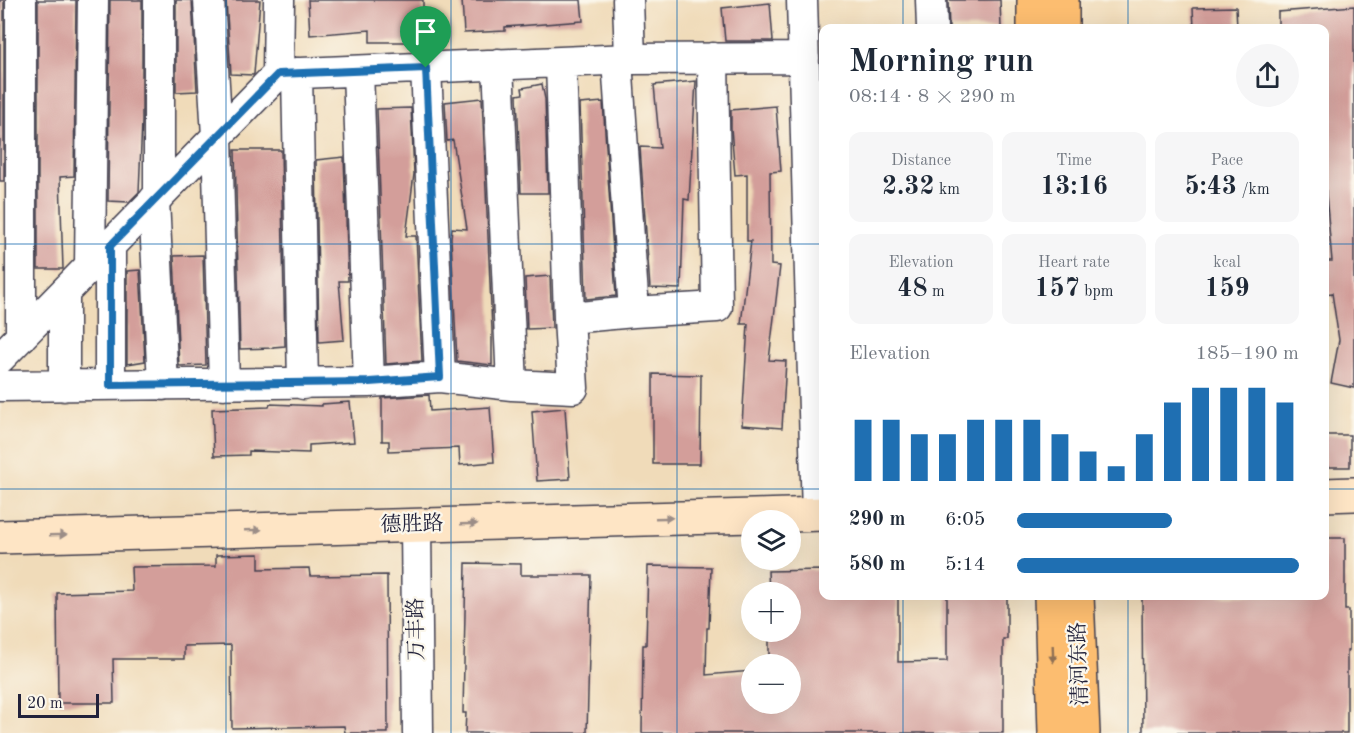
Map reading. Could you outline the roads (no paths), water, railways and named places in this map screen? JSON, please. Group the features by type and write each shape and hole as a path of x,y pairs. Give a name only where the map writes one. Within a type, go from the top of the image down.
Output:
{"main road":[{"path":"1034,0 1034,24"},
{"path":"1062,0 1062,24"},
{"name":"清河东路","path":"1051,600 1055,733"},
{"name":"清河东路","path":"1077,600 1083,733"}],"street":[{"path":"21,0 21,337"},
{"path":"93,0 100,256 110,385"},
{"path":"159,0 156,198 163,385"},
{"path":"209,0 217,136 224,384"},
{"path":"279,0 287,73 303,384"},
{"path":"628,0 623,59 634,312"},
{"path":"802,0 819,486"},
{"path":"931,0 932,24"},
{"path":"569,318 717,307 713,58"},
{"path":"0,358 217,136 287,73 623,59 804,58"},
{"path":"0,387 303,384 440,377 512,385 573,388 561,62"},
{"path":"498,64 512,385"},
{"path":"426,68 440,377"},
{"path":"358,70 369,382"},
{"path":"64,293 64,386"},
{"path":"1329,495 1354,494"},
{"name":"德胜路","path":"0,537 819,514"},
{"name":"万丰路","path":"416,525 418,733"}]}
